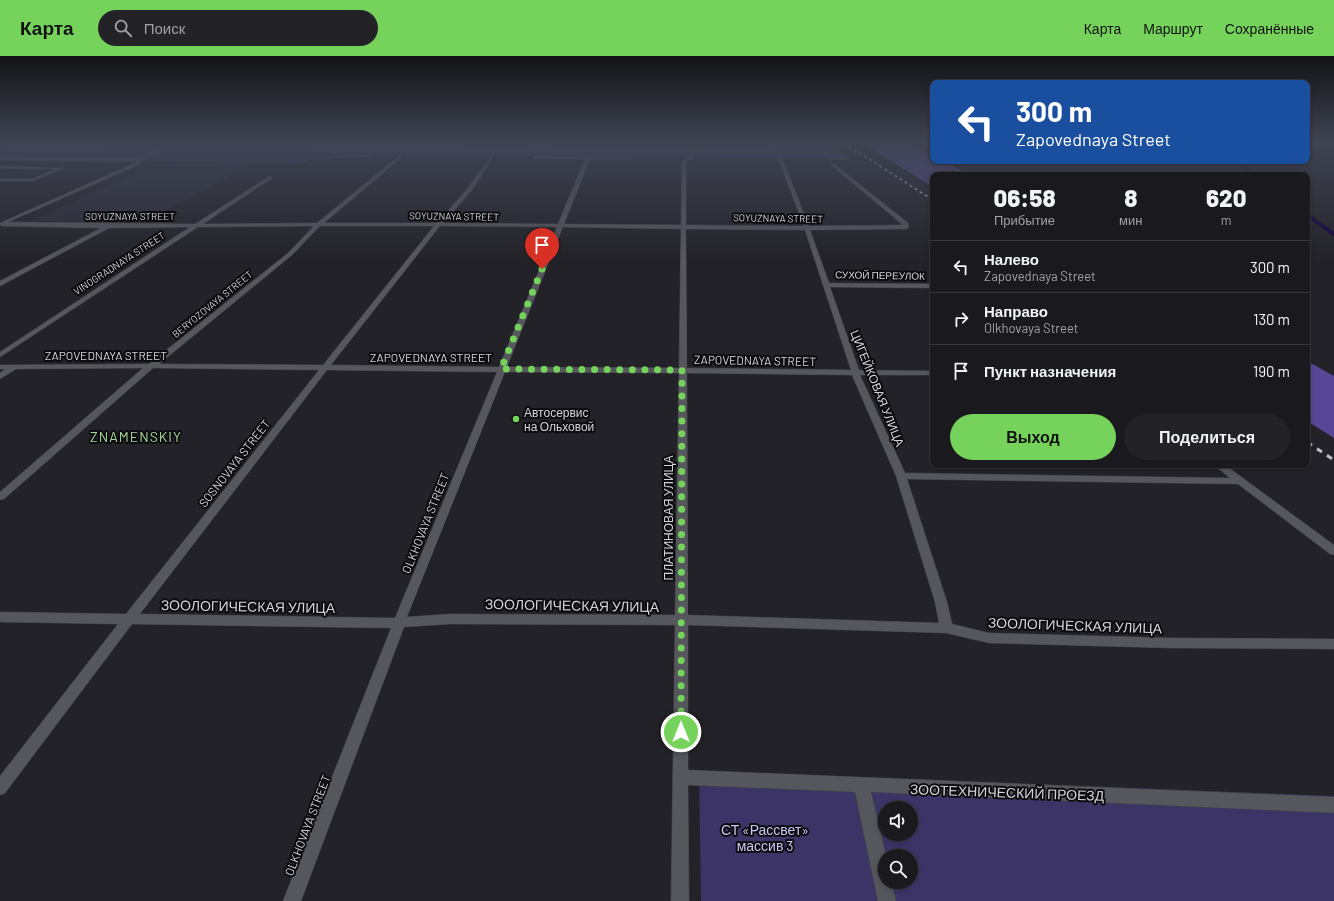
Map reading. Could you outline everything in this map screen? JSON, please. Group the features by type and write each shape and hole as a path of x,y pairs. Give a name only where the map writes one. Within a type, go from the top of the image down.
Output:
{"street":[{"path":"1,224 95,182"},
{"name":"VINOGRADNAYA STREET","path":"0,355 262,182"},
{"name":"BERYOZOVAYA STREET","path":"0,497 152,366 290,254 319,224 369,182"},
{"name":"SOSNOVAYA STREET","path":"0,788 129,619 324,369 438,225 474,182"},
{"name":"OLKHOVAYA STREET","path":"292,901 399,624 501,369 578,182"},
{"name":"ПЛАТИНОВАЯ УЛИЦА","path":"680,901 680,620 684,182"},
{"name":"ЦИГЕЙКОВАЯ УЛИЦА","path":"789,182 807,228 856,374 901,476 941,602 946,628"},
{"name":"SOYUZNAYA STREET","path":"1,224 108,226 319,224 560,227 906,227 905,223 855,182"},
{"path":"0,284 108,226"},
{"name":"СУХОЙ ПЕРЕУЛОК","path":"826,285 930,286"},
{"name":"ZAPOVEDNAYA STREET","path":"0,367 152,366 324,369 682,370 856,374 930,373"},
{"path":"0,377 14,367"},
{"path":"1223,468 1334,552"},
{"path":"901,476 1241,481"},
{"name":"ЗООЛОГИЧЕСКАЯ УЛИЦА","path":"0,617 399,624 450,619 680,620 946,628 989,638 1172,643 1334,644"},
{"name":"ЗООТЕХНИЧЕСКИЙ ПРОЕЗД","path":"681,778 1334,805"},
{"path":"862,786 887,901"}],"shaded area":[{"path":"115,182 218,182 142,223 29,221"},
{"path":"1310,363 1334,376 1334,438 1310,423"}],"green space":[{"name":"СТ «Рассвет» массив 3","path":"699,771 1334,796 1334,901 701,901"}],"waterway":[{"path":"1310,216 1334,235"}],"railway":[{"path":"906,182 930,198"},
{"path":"1310,444 1334,460"}],"place":[{"name":"Автосервис на Ольховой","path":"516,419"}],"district":[{"name":"ZNAMENSKIY","path":"136,436"}],"route":[{"path":"542,269 501,369 682,370 680,642 681,732"}]}
